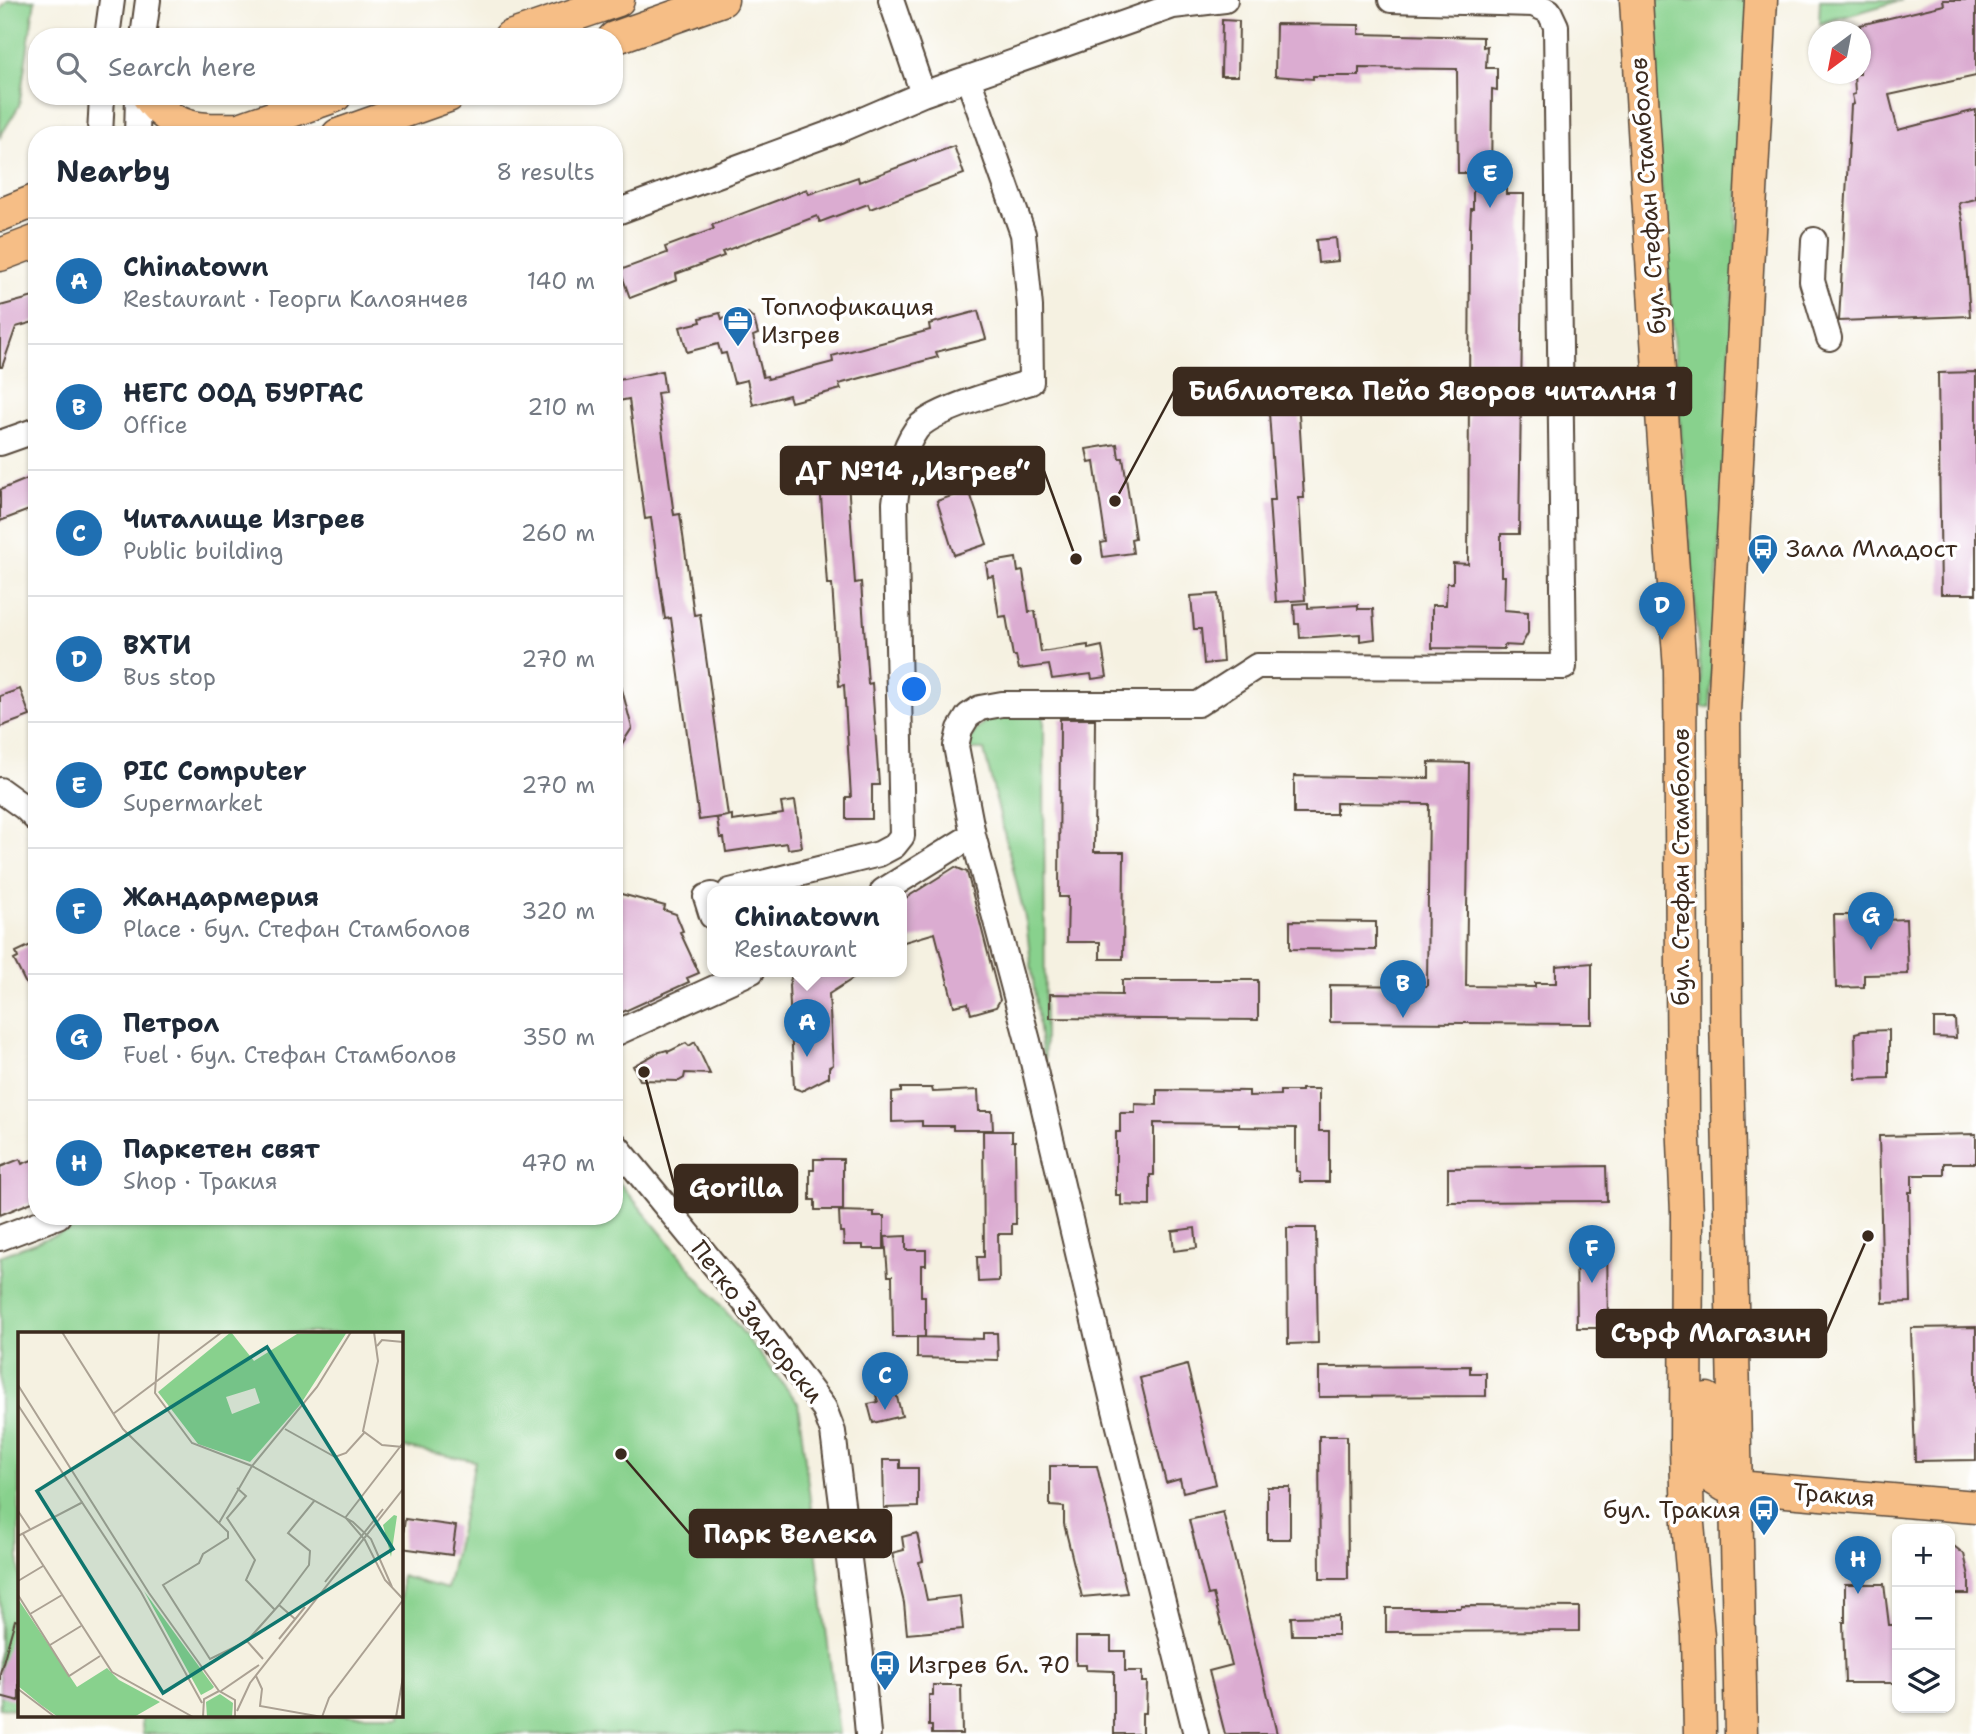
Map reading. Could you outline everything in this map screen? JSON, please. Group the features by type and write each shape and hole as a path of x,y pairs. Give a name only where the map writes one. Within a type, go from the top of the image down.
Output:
{"main road":[{"path":"536,28 618,0"},
{"path":"623,35 722,0"},
{"name":"бул. Стефан Стамболов","path":"1636,0 1681,670 1683,1104 1687,1214 1686,1449 1688,1524 1698,1636 1699,1734"},
{"name":"бул. Стефан Стамболов","path":"1741,1734 1726,1014 1724,712 1761,0"},
{"path":"155,105 168,117 188,126"},
{"path":"248,126 309,105"},
{"path":"363,126 423,105"},
{"path":"0,215 28,204"},
{"path":"0,255 28,244"},
{"path":"1687,1214 1706,1314 1710,1473 1719,1483 1735,1487"},
{"name":"Тракия","path":"1735,1487 1976,1507"}],"street":[{"path":"108,28 112,0"},
{"path":"144,28 149,0"},
{"path":"891,0 923,94"},
{"path":"623,210 839,130 923,94 1173,6 1224,0"},
{"path":"1196,1734 1115,1410 1028,1041 973,835 956,746 964,722 979,708 1002,704 1198,704 1257,666 1564,667 1556,26 1549,11 1533,4 1391,0"},
{"path":"750,886 879,853 894,846 902,836 895,503 899,468 916,428 941,412 1031,382 1030,307 1023,234 968,78"},
{"path":"100,126 102,105"},
{"path":"136,126 138,105"},
{"path":"1814,240 1812,281 1829,338"},
{"path":"0,443 28,433"},
{"path":"0,790 28,811"},
{"path":"891,886 973,835"},
{"path":"623,1030 733,977"},
{"name":"Петко Задгорски","path":"623,1154 747,1305 824,1408 833,1432 861,1655 868,1734"},
{"path":"0,1238 34,1225"}],"green space":[{"path":"8,0 35,0 31,28 28,28 28,46 19,106 0,137 0,10"},
{"path":"1646,0 1750,0 1710,707 1703,707"},
{"path":"1820,0 1902,0 1829,21 1819,21"},
{"path":"1044,708 1045,1079 1026,922 984,750 965,750 971,737 987,720 1007,713"},
{"path":"623,1187 798,1403 839,1734 143,1734 141,1716 402,1716 402,1576 447,1589 475,1461 402,1447 402,1332 18,1332 18,1709 0,1708 0,1256 81,1225 623,1225"}],"building":[{"path":"1943,0 1976,0 1976,76 1889,95 1898,130 1976,110 1976,199 1959,203 1963,222 1970,316 1839,321 1851,105 1854,104 1852,95 1855,94 1854,84 1871,84 1871,22 1944,5"},
{"path":"1222,20 1239,21 1238,76 1221,76"},
{"path":"1276,24 1359,25 1359,34 1483,37 1483,47 1487,46 1486,68 1497,68 1497,90 1492,89 1491,184 1506,184 1506,194 1524,194 1519,534 1501,534 1501,576 1505,576 1504,610 1528,612 1528,633 1521,646 1504,645 1504,649 1432,648 1432,605 1446,605 1447,583 1453,583 1453,563 1468,564 1470,228 1473,173 1458,173 1457,69 1359,68 1359,76 1313,76 1313,79 1275,76"},
{"path":"954,146 964,174 870,209 868,204 820,222 817,216 722,252 724,256 676,274 677,280 630,298 623,278 623,269 667,253 665,247 714,229 712,225 807,189 809,194 858,177 859,182"},
{"path":"1336,238 1338,261 1318,263 1316,240"},
{"path":"28,298 28,324 16,327 2,367 0,367 0,306"},
{"path":"978,311 986,339 936,352 938,357 839,384 841,389 791,402 789,395 753,405 747,380 734,383 726,353 721,354 718,344 687,352 680,327 701,322 700,318 720,313 722,319 748,313 754,319 758,334 753,336 763,377 767,376 768,379 833,362 832,356 930,330 929,324"},
{"path":"662,371 665,392 657,393 674,515 680,514 694,615 700,614 728,816 699,820 671,618 665,619 651,518 645,519 629,399 623,400 623,379"},
{"path":"1976,372 1976,594 1941,594 1938,373"},
{"path":"1298,397 1304,498 1299,498 1305,600 1276,602 1269,500 1275,500 1268,398"},
{"path":"1117,444 1119,458 1123,458 1135,538 1131,539 1133,553 1103,557 1101,543 1106,542 1094,462 1089,463 1086,449"},
{"path":"28,479 28,510 0,521 0,490"},
{"path":"848,481 855,583 861,582 868,684 872,683 879,785 872,785 872,819 846,819 846,797 851,797 844,685 839,686 832,584 827,584 820,482"},
{"path":"969,490 987,544 954,555 937,501"},
{"path":"1016,558 1018,572 1023,571 1029,612 1035,611 1041,652 1088,645 1088,649 1102,646 1107,677 1092,679 1091,674 1052,679 1049,665 1019,669 1016,656 1013,656 1006,616 999,617 993,576 988,577 986,563"},
{"path":"1218,594 1223,662 1204,664 1201,629 1194,629 1191,596"},
{"path":"1308,603 1308,608 1358,605 1358,609 1373,609 1375,639 1360,641 1360,634 1300,638 1299,624 1295,624 1294,604"},
{"path":"20,689 28,717 0,727 0,696"},
{"path":"623,693 632,728 623,742"},
{"path":"1060,719 1095,719 1094,852 1124,852 1123,959 1100,959 1100,942 1067,942 1068,897 1059,897"},
{"path":"1429,762 1469,763 1466,986 1535,987 1535,983 1556,983 1556,966 1592,963 1592,1024 1330,1022 1330,985 1427,986 1429,804 1336,803 1336,814 1294,814 1294,776 1429,778"},
{"path":"795,801 802,847 788,849 787,843 726,852 724,838 720,838 717,818 732,815 732,821 783,814 781,803"},
{"path":"955,867 967,872 1000,1000 996,1007 971,1014 968,1003 954,1006 935,933 907,941 907,897"},
{"path":"623,894 665,906 664,910 676,914 683,931 680,932 699,973 687,978 689,982 623,1012"},
{"path":"1834,915 1861,915 1862,921 1906,919 1908,974 1864,975 1864,987 1836,988"},
{"path":"1290,921 1376,922 1376,950 1290,949"},
{"path":"28,946 28,988 14,960 18,958 16,952"},
{"path":"791,977 856,977 829,994 833,1065 829,1067 829,1077 802,1091 794,1088 789,985"},
{"path":"1122,980 1258,980 1258,1020 1050,1018 1050,994 1122,995"},
{"path":"1934,1019 1955,1019 1956,1038 1934,1037"},
{"path":"1889,1030 1889,1078 1856,1079 1855,1033"},
{"path":"695,1042 710,1074 685,1073 684,1078 679,1081 640,1080 633,1066 657,1053 668,1052 686,1043 689,1046"},
{"path":"901,1088 932,1088 933,1092 978,1090 979,1111 992,1111 993,1130 953,1130 953,1126 922,1126 922,1121 892,1122 892,1093 901,1092"},
{"path":"1319,1089 1319,1131 1329,1131 1329,1182 1300,1182 1300,1172 1296,1171 1296,1128 1154,1123 1154,1175 1150,1175 1150,1206 1121,1205 1121,1195 1116,1195 1116,1132 1120,1132 1120,1113 1135,1113 1135,1104 1157,1105 1157,1090 1249,1091 1249,1096 1280,1095 1280,1091"},
{"path":"983,1131 1012,1131 1012,1141 1015,1141 1016,1224 1012,1224 1012,1234 998,1234 999,1281 978,1282 977,1257 984,1257"},
{"path":"1976,1134 1976,1163 1944,1163 1944,1175 1912,1175 1912,1192 1909,1192 1911,1302 1883,1303 1879,1136"},
{"path":"20,1159 22,1164 28,1162 28,1204 0,1215 0,1167"},
{"path":"814,1159 843,1159 843,1210 815,1210 815,1200 810,1200 810,1170 814,1170"},
{"path":"1606,1166 1607,1201 1448,1202 1448,1168"},
{"path":"839,1211 874,1212 874,1216 884,1216 884,1249 844,1245"},
{"path":"1195,1228 1197,1248 1174,1251 1172,1231"},
{"path":"1287,1228 1316,1228 1318,1343 1288,1344"},
{"path":"906,1236 906,1250 926,1250 926,1265 921,1265 921,1296 925,1296 925,1337 893,1337 892,1276 888,1276 885,1237"},
{"path":"1576,1237 1607,1237 1608,1328 1577,1328"},
{"path":"1976,1327 1976,1460 1915,1461 1911,1328"},
{"path":"983,1333 997,1333 998,1360 917,1358 917,1337 983,1339"},
{"path":"1187,1365 1216,1484 1183,1492 1180,1479 1166,1483 1140,1378"},
{"path":"1470,1366 1470,1373 1486,1373 1486,1396 1319,1397 1319,1367"},
{"path":"895,1390 902,1416 873,1423 868,1404 878,1402 876,1395"},
{"path":"1319,1436 1347,1436 1348,1579 1320,1579"},
{"path":"883,1460 900,1460 900,1468 918,1468 918,1507 884,1508"},
{"path":"1050,1466 1097,1466 1127,1593 1082,1597 1064,1524 1064,1507 1050,1506"},
{"path":"1267,1487 1290,1487 1290,1539 1267,1539"},
{"path":"1223,1512 1277,1734 1225,1734 1209,1671 1232,1665 1213,1594 1208,1595 1189,1520"},
{"path":"405,1519 456,1526 452,1555 402,1548"},
{"path":"917,1533 923,1561 919,1562 927,1600 960,1596 963,1629 907,1634 904,1603 892,1553 904,1550 902,1537"},
{"path":"1955,1547 1964,1554 1969,1576 1969,1594 1955,1594"},
{"path":"1845,1584 1884,1584 1889,1625 1892,1625 1892,1683 1845,1683"},
{"path":"1579,1607 1579,1631 1386,1632 1386,1608"},
{"path":"1338,1616 1338,1635 1292,1635 1291,1617"},
{"path":"15,1620 18,1621 18,1701 0,1696 0,1673"},
{"path":"1076,1637 1111,1637 1111,1651 1125,1651 1125,1671 1142,1671 1142,1682 1147,1682 1142,1734 1114,1734 1114,1671 1086,1670 1086,1665 1076,1665"},
{"path":"933,1685 961,1685 962,1734 932,1734 932,1726 929,1726 929,1695 933,1695"}],"place":[{"name":"PIC Computer","path":"1490,208"},
{"name":"Топлофикация Изгрев","path":"738,348"},
{"name":"Библиотека Пейо Яворов читалня 1","path":"1115,501"},
{"name":"ДГ №14 „Изгрев“","path":"1076,559"},
{"name":"Зала Младост","path":"1763,576"},
{"name":"ВХТИ","path":"1662,640"},
{"name":"Петрол","path":"1871,950"},
{"name":"НЕГС ООД БУРГАС","path":"1403,1018"},
{"name":"Chinatown","path":"807,1057"},
{"name":"Gorilla","path":"644,1072"},
{"name":"Сърф Магазин","path":"1868,1236"},
{"name":"Жандармерия","path":"1592,1283"},
{"name":"Читалище Изгрев","path":"885,1410"},
{"name":"Парк Велека","path":"621,1454"},
{"name":"бул. Тракия","path":"1764,1537"},
{"name":"Паркетен свят","path":"1858,1594"},
{"name":"Изгрев бл. 70","path":"885,1692"}]}
